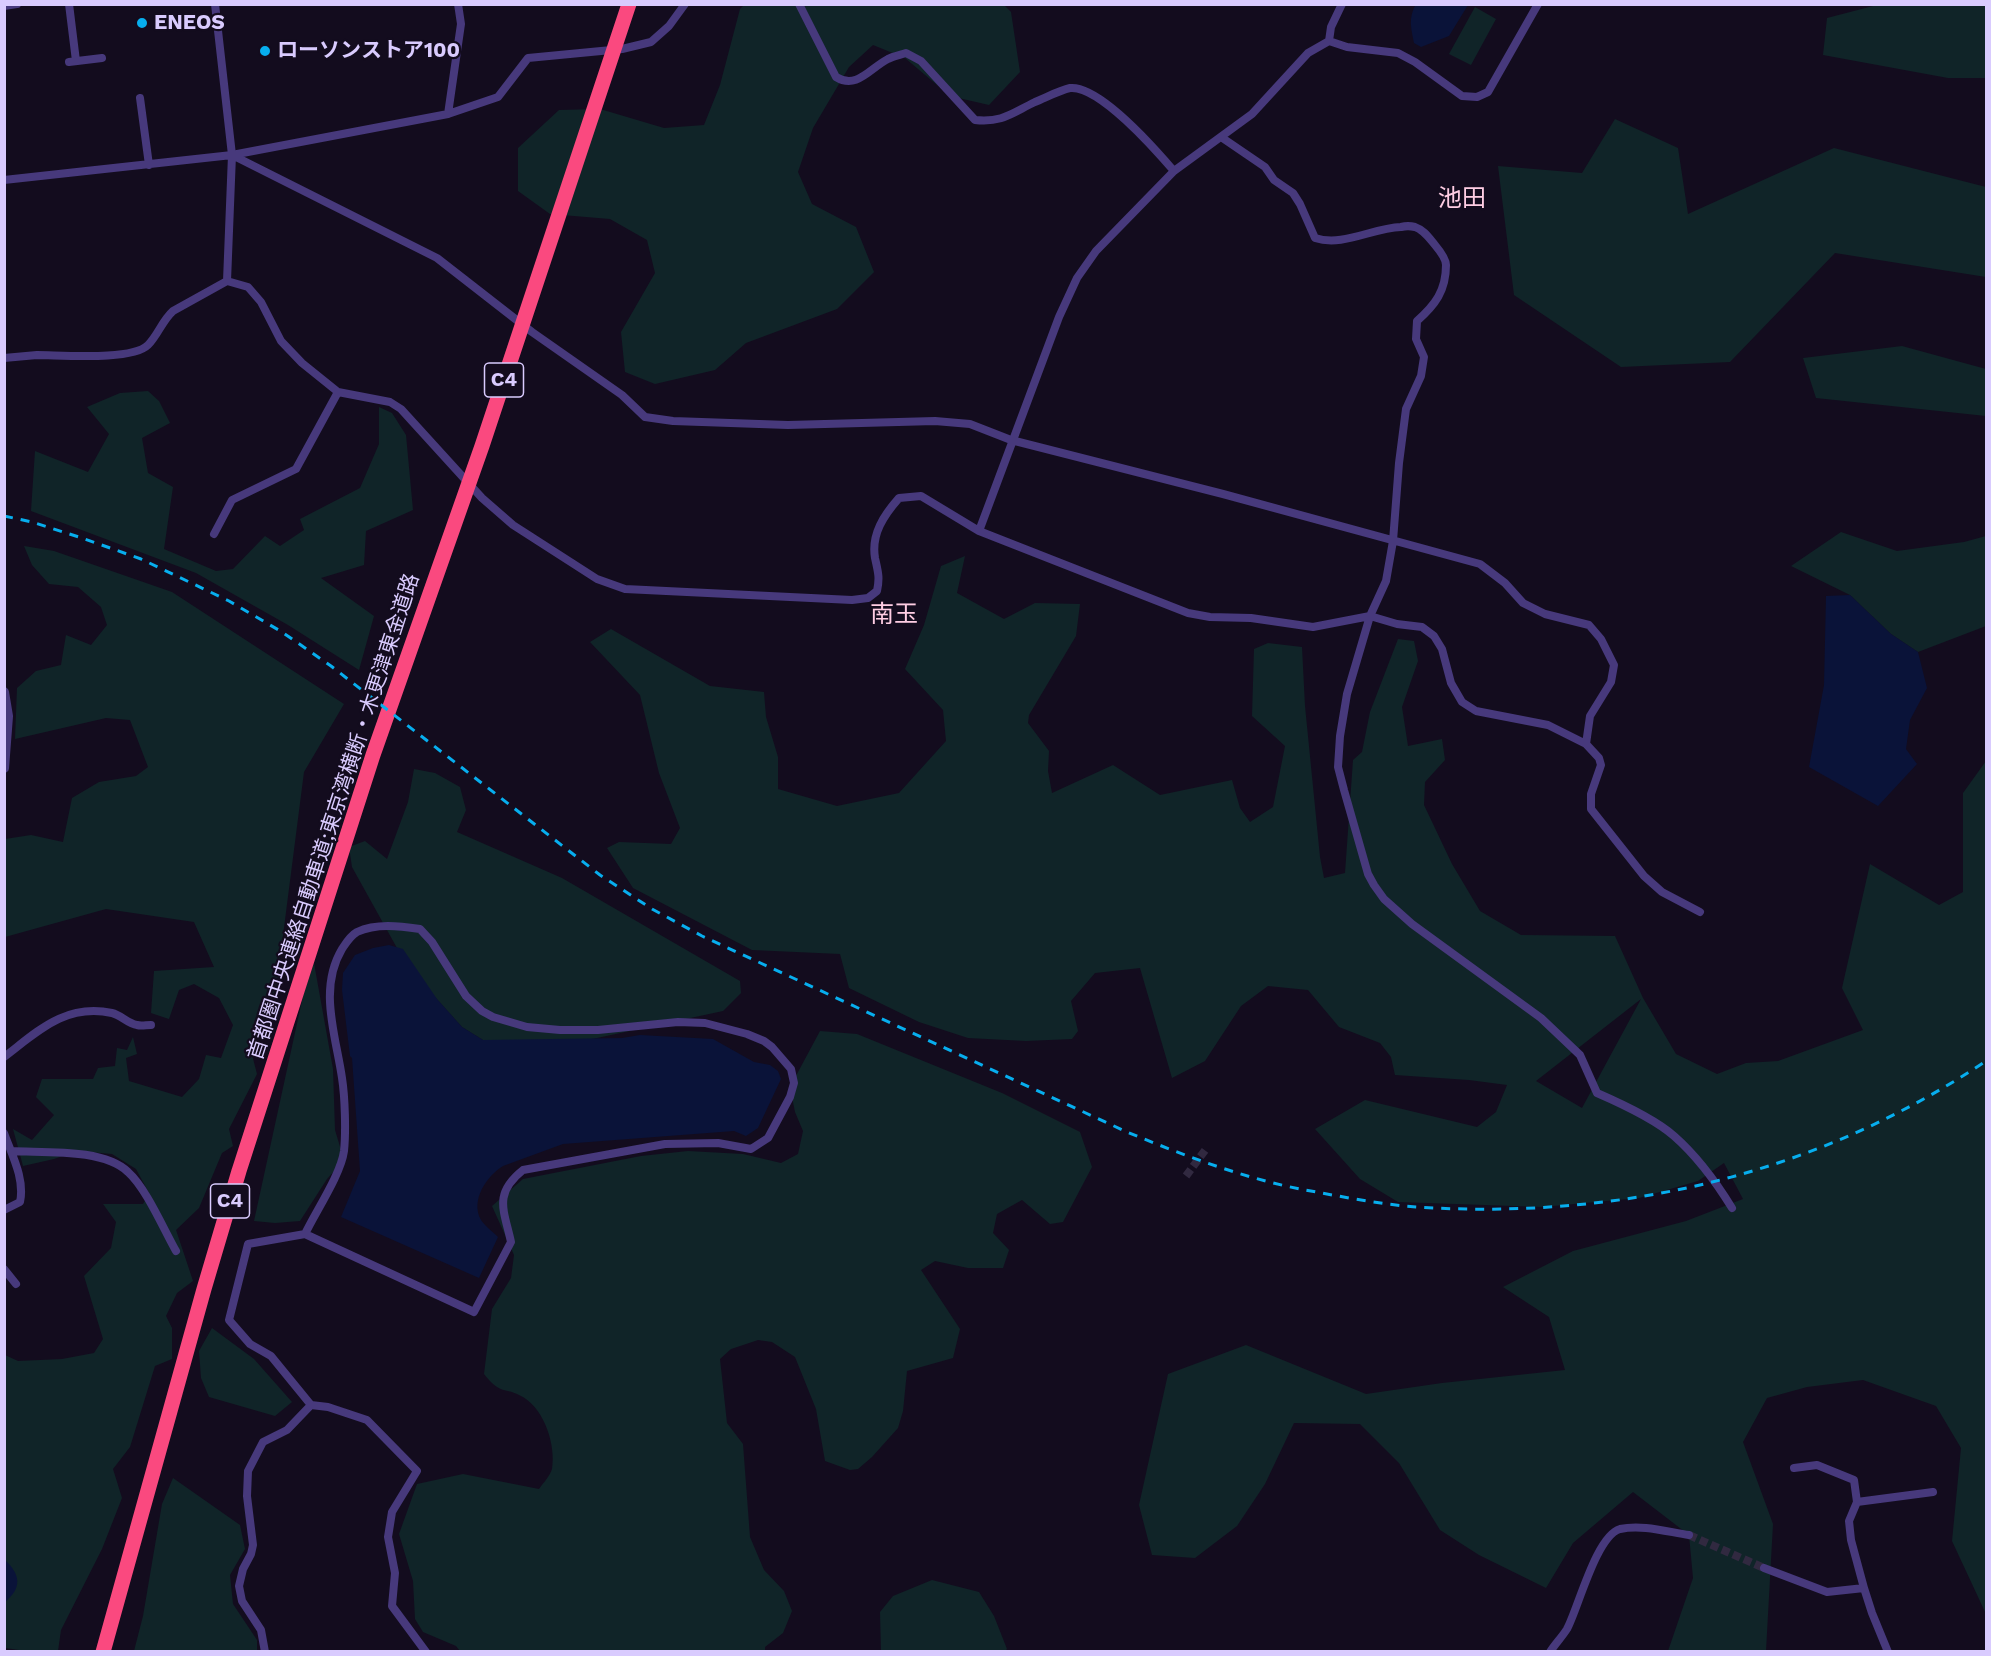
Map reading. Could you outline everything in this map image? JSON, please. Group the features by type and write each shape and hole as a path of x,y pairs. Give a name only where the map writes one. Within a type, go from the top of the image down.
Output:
{"highway":[{"name":"首都圏中央連絡自動車道;東京湾横断・木更津東金道路","path":"103,1652 239,1171 374,755 482,447 629,4"}],"street":[{"path":"4,6 17,4"},
{"path":"69,4 73,62 102,58"},
{"path":"215,4 232,155 227,280"},
{"path":"448,114 461,24 458,4"},
{"path":"4,180 232,155 448,114 498,97 528,58 622,49 651,42 669,26 685,4"},
{"path":"799,4 836,77 842,80 851,81 864,77 886,60 906,53 921,60 975,120 991,122 1009,117 1034,103 1071,88 1093,95 1114,110 1150,143 1174,171"},
{"path":"1329,41 1331,27 1342,4"},
{"path":"979,531 1011,440 1059,317 1077,278 1096,251 1174,171 1252,114 1308,53 1329,41 1347,47 1398,53 1415,62 1462,96 1477,97 1488,92 1538,4"},
{"path":"140,98 149,165"},
{"path":"1221,137 1265,167 1274,180 1293,193 1315,238 1338,240 1389,227 1413,226 1425,233 1446,263 1444,283 1434,306 1417,321 1416,339 1424,357 1421,376 1406,409 1393,541 1386,581 1370,616 1347,694 1340,736 1338,767 1358,845 1374,885 1384,899 1412,924 1549,1025 1580,1055 1598,1093 1673,1135 1712,1177 1732,1208"},
{"path":"232,155 437,258 523,325 622,395 645,417 673,421 788,425 935,421 970,424 1011,440 1212,491 1480,564 1505,584 1523,603 1545,614 1589,626 1601,639 1614,665 1611,682 1590,716 1586,744"},
{"path":"4,358 105,357 143,349 149,345 173,311 227,280 248,287 261,302 281,341 302,363 338,392 390,402 400,409 482,498 513,525 597,579 625,589 852,600 868,598 877,591 880,576 875,556 876,536 884,516 899,498 921,496 979,531 1188,613 1251,618 1313,627 1370,616 1397,624 1422,627 1434,636 1442,649 1451,683 1462,702 1476,711 1548,725 1586,744 1599,758 1602,765 1591,794 1591,809 1644,876 1662,892 1700,912"},
{"path":"214,534 232,500 296,469 338,392"},
{"path":"4,692 8,716 4,768"},
{"path":"305,1234 343,1156 343,1081 329,990 338,956 347,940 356,933 378,927 398,926 420,929 432,942 466,996 482,1011 493,1017 527,1027 560,1030 598,1030 678,1022 705,1023 764,1041 791,1070 794,1083 790,1097 768,1138 752,1149 718,1143 665,1144 524,1170 515,1177 504,1192 502,1203 511,1242 474,1312 305,1234 248,1244 229,1320 250,1344 271,1356 311,1405 328,1407 367,1420 417,1471 392,1512 388,1536 395,1574 392,1606 426,1652"},
{"path":"4,1058 29,1036 58,1018 87,1012 113,1013 135,1025 150,1025"},
{"path":"4,1133 20,1178 22,1192 20,1202 4,1210"},
{"path":"11,1151 69,1154 115,1162 128,1172 142,1190 176,1251"},
{"path":"4,1269 16,1284"},
{"path":"265,1652 261,1630 242,1601 239,1586 253,1545 247,1496 248,1471 263,1442 287,1430 311,1405"},
{"path":"1794,1467 1817,1465 1854,1480 1857,1502 1849,1521 1851,1540 1872,1613 1888,1652"},
{"path":"1857,1502 1933,1492"},
{"path":"1550,1652 1566,1630 1591,1569 1612,1534 1620,1529 1644,1528 1689,1534"},
{"path":"1764,1568 1827,1592 1864,1587"}],"green space":[{"path":"1003,4 1011,12 1020,72 989,105 950,96 905,58 873,45 849,67 813,128 798,172 812,204 856,227 874,272 837,309 746,343 715,370 655,384 625,372 621,332 655,273 647,240 610,219 550,214 518,191 518,148 559,110 600,109 664,128 704,125 720,85 740,9 744,5"},
{"path":"1877,5 1986,5 1986,78 1948,78 1823,55 1827,18"},
{"path":"1475,7 1496,19 1471,65 1449,54"},
{"path":"1615,119 1678,148 1688,214 1834,148 1986,187 1986,277 1835,253 1730,362 1621,367 1514,295 1498,166 1582,173"},
{"path":"1902,346 1986,369 1986,416 1816,398 1803,358"},
{"path":"148,391 159,401 170,423 142,438 148,473 173,487 164,549 216,571 233,569 265,536 280,546 304,530 300,519 360,488 379,444 379,407 392,413 406,435 413,510 366,531 364,565 321,578 374,616 359,670 288,625 196,573 31,511 35,451 88,472 109,434 87,407 120,393"},
{"path":"1841,532 1897,551 1964,542 1986,536 1986,626 1918,652 1891,634 1850,595 1791,566"},
{"path":"24,546 54,551 172,592 344,704 304,772 272,1021 262,1037 251,1041 250,1047 257,1074 229,1129 233,1146 222,1153 199,1208 176,1230 193,1281 177,1293 166,1316 172,1328 172,1359 155,1366 130,1447 113,1469 122,1498 102,1549 61,1630 58,1651 26,1651 5,1648 5,1355 18,1361 62,1359 94,1353 103,1339 84,1276 111,1248 116,1222 103,1204 143,1204 149,1193 136,1169 112,1154 77,1151 23,1166 13,1129 32,1140 54,1115 36,1097 42,1079 93,1079 98,1068 115,1066 117,1048 127,1050 133,1037 137,1054 126,1058 129,1081 182,1097 199,1079 206,1055 221,1058 233,1025 219,998 194,984 179,990 169,1019 151,1013 154,971 214,967 194,922 106,909 5,937 5,839 31,835 63,842 72,798 99,782 136,776 148,767 130,720 106,718 15,739 17,688 36,671 61,665 66,635 91,645 107,625 101,607 78,587 49,584 32,565"},
{"path":"965,556 957,593 1004,619 1035,603 1080,604 1076,636 1029,715 1028,723 1049,751 1048,771 1052,793 1113,765 1160,795 1232,780 1240,808 1250,822 1273,807 1285,746 1252,716 1254,649 1268,643 1302,647 1305,706 1324,878 1345,873 1353,760 1362,752 1370,712 1398,639 1414,641 1418,661 1402,707 1408,746 1442,739 1445,760 1425,782 1424,805 1452,864 1480,911 1521,935 1615,936 1643,998 1676,1054 1717,1074 1746,1063 1778,1061 1863,1030 1842,988 1870,864 1939,905 1963,892 1963,793 1986,761 1986,1614 1952,1541 1961,1448 1936,1406 1863,1380 1807,1387 1767,1398 1743,1442 1773,1524 1766,1651 1668,1651 1693,1578 1689,1535 1633,1492 1573,1543 1546,1588 1479,1555 1440,1530 1399,1463 1360,1424 1294,1423 1265,1484 1237,1526 1195,1558 1152,1555 1139,1505 1168,1374 1246,1345 1366,1394 1442,1383 1565,1370 1549,1317 1503,1287 1573,1251 1686,1221 1743,1199 1724,1163 1698,1181 1639,1198 1542,1207 1398,1202 1360,1179 1315,1129 1365,1100 1477,1127 1496,1112 1507,1085 1395,1075 1391,1057 1380,1043 1339,1027 1308,990 1268,986 1241,1006 1205,1061 1172,1078 1140,968 1095,973 1071,1001 1078,1031 1072,1039 1026,1041 968,1038 919,1022 849,988 840,954 752,950 633,888 607,848 619,842 671,844 680,828 659,773 640,695 590,642 611,629 710,686 764,692 766,717 778,757 778,789 837,806 899,793 946,741 943,710 905,669 924,625 941,566","holes":["1641,999 1582,1108 1536,1081"]},
{"path":"414,769 435,773 460,787 466,810 457,832 562,878 740,981 741,993 723,1011 555,1047 483,1040 462,1027 407,966 352,867 349,847 365,841 387,859 408,802"},
{"path":"314,963 333,1069 335,1130 344,1160 327,1179 300,1221 275,1223 254,1221 303,996"},
{"path":"820,1031 857,1034 1002,1093 1080,1132 1092,1167 1063,1222 1050,1224 1022,1200 997,1214 993,1233 1009,1250 1003,1268 968,1268 935,1261 921,1270 960,1329 953,1358 907,1371 903,1411 898,1428 858,1469 850,1470 825,1461 816,1409 795,1357 772,1342 758,1340 731,1349 720,1359 727,1423 743,1444 750,1537 764,1570 784,1591 792,1611 783,1633 765,1647 765,1651 460,1651 456,1646 423,1632 415,1619 413,1581 399,1534 417,1484 463,1474 539,1489 552,1469 550,1440 543,1419 537,1410 523,1397 499,1388 484,1374 492,1309 511,1278 514,1255 492,1206 523,1179 641,1156 688,1151 743,1154 781,1163 798,1154 803,1131 795,1112 790,1087"},
{"path":"212,1328 254,1359 292,1402 275,1416 209,1397 201,1378 199,1351"},
{"path":"173,1478 240,1525 245,1549 230,1575 233,1604 257,1640 257,1651 134,1651 143,1616 162,1504"},
{"path":"932,1580 979,1592 994,1616 1007,1649 1005,1651 881,1651 880,1612 893,1596"}],"water":[{"path":"1416,4 1468,5 1449,36 1421,47 1414,43 1411,28 1412,14"},
{"path":"1850,595 1891,634 1918,652 1927,688 1910,720 1906,749 1917,764 1878,806 1809,767 1824,685 1826,596"},
{"path":"389,945 403,949 437,999 462,1027 483,1040 622,1038 640,1035 713,1039 754,1062 770,1065 778,1071 781,1079 758,1128 746,1136 734,1131 563,1144 503,1166 486,1182 479,1197 478,1212 481,1220 498,1237 479,1278 341,1217 360,1171 352,1058 342,990 343,973 355,955"},
{"path":"5,1560 17,1576 17,1587 5,1602"}],"tunnel":[{"path":"1186,1176 1206,1149"},
{"path":"1689,1535 1764,1568"}],"railway":[{"path":"4,516 32,522 141,559 229,601 282,632 331,666 600,875 652,909 702,936 1127,1132 1234,1172 1300,1189 1416,1207 1492,1209 1568,1206 1641,1197 1714,1182 1785,1161 1854,1134 1921,1101 1986,1061"}],"place":[{"name":"ENEOS","path":"142,23"},
{"name":"ローソンストア100","path":"265,51"}],"district":[{"name":"池田","path":"1462,199"},
{"name":"南玉","path":"894,615"}]}
